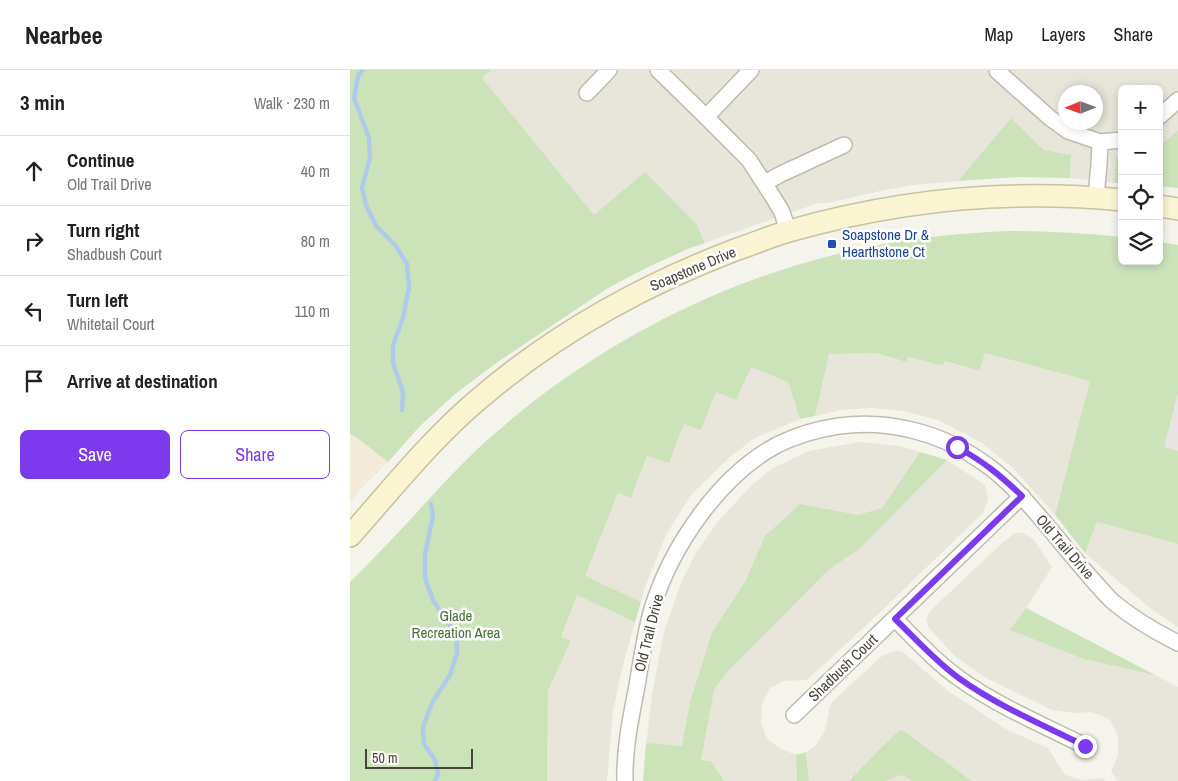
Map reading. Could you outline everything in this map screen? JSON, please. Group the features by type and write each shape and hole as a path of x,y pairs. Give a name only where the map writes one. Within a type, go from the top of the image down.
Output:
{"street":[{"path":"588,93 608,70"},
{"path":"706,117 751,70"},
{"path":"998,71 1068,132 1100,142 1118,140"},
{"path":"663,72 748,160 765,183 782,212 788,231"},
{"path":"1163,113 1178,100"},
{"path":"1096,198 1100,142"},
{"path":"765,183 844,145"},
{"name":"Soapstone Drive","path":"350,536 435,440 481,397 523,364 570,332 614,306 710,260 788,231 871,211 952,199 1056,195 1118,200"},
{"path":"1163,206 1178,208"},
{"name":"Old Trail Drive","path":"624,781 628,738 652,608 663,579 677,551 694,523 719,492 736,475 759,456 778,445 823,429 858,424 876,424 904,428 928,435 957,447 980,460 1003,477 1022,496 1110,599 1153,630 1178,643"},
{"name":"Shadbush Court","path":"794,715 1022,496"},
{"path":"895,619 934,658 959,678 988,697 1085,746"}],"shaded area":[{"path":"491,70 1178,70 1178,130 1163,143 1163,85 1118,85 1118,158 1116,159 1114,183 1070,178 1071,155 1044,150 1011,118 958,181 914,185 828,203 818,203 705,243 697,225 594,215 482,78"},
{"path":"876,353 906,362 907,357 943,366 944,361 980,371 985,353 1091,381 1055,515 1013,468 982,443 938,420 903,411 871,408 841,410 815,416 828,354"},
{"path":"751,366 788,382 800,419 755,438 731,456 690,496 666,535 641,602 584,576 618,493 631,498 647,456 669,463 684,424 701,430 716,392"},
{"path":"1178,393 1178,451 1164,447"},
{"path":"350,434 388,462 350,502"},
{"path":"860,442 899,446 947,460 985,485 988,499 983,513 807,680 784,681 770,688 762,704 761,723 767,739 781,749 796,755 797,781 726,781 711,761 645,755 652,694 663,635 681,583 696,553 719,520 753,484 773,468 809,451"},
{"path":"1097,522 1178,544 1178,627 1151,609 1085,553"},
{"path":"1015,533 1024,533 1033,539 1052,567 1026,608 1178,687 1178,781 1118,781 1111,771 1118,756 1118,736 1110,719 1091,712 1074,713 1052,710 981,675 955,656 929,628 926,620 930,611"},
{"path":"577,594 635,622 613,711 607,781 547,781 548,691 571,642 561,637"},
{"path":"896,650 904,653 948,691 1006,729 1048,748 1065,775 1081,780 1103,778 1105,781 809,781 806,752 816,745 825,730 830,706 833,701 882,656"}],"green space":[{"path":"350,70 491,70 482,78 594,215 645,172 697,225 705,243 646,268 608,288 499,361 455,394 420,426 388,462 350,434"},
{"path":"1011,118 1044,150 1071,155 1070,178 1018,177 958,181"},
{"path":"1178,130 1178,188 1163,186 1163,143"},
{"path":"1116,158 1118,158 1118,183 1114,183"},
{"name":"Glade Recreation Area","path":"1037,231 1118,237 1118,265 1163,265 1163,243 1178,245 1178,544 1097,522 1085,553 1055,515 1090,381 985,353 980,371 945,361 943,366 908,357 906,362 876,353 829,354 815,416 800,419 788,382 751,367 736,400 716,392 701,430 684,424 669,463 647,456 631,498 618,493 585,576 641,602 635,622 577,595 561,637 571,641 548,691 547,781 350,781 350,582 448,478 485,442 571,374 618,344 716,294 820,258 907,240 975,233"},
{"path":"920,452 947,460 859,549 828,570 725,674 714,690 701,760 711,761 725,781 643,781 646,743 682,746 690,702 712,633 746,580 765,536 800,504 858,515 882,508"},
{"path":"1026,608 1155,675 1084,659 1010,630"},
{"path":"901,729 972,781 913,781 902,775 885,781 849,781"},
{"path":"806,752 809,781 797,781 796,755"}],"waterway":[{"path":"363,70 358,76 354,98 369,138 370,158 362,188 366,205 376,226 395,245 407,264 409,287 403,318 393,345 393,363 403,392 402,410"},
{"path":"431,504 433,516 425,554 425,578 433,600 456,635 457,653 450,675 432,703 423,727 424,744 435,760 438,774 435,781"}],"place":[{"name":"Soapstone Dr & Hearthstone Ct","path":"832,244"}],"route":[{"path":"957,447 980,460 1003,477 1022,496 895,619 934,658 959,678 988,697 1085,746"}]}
